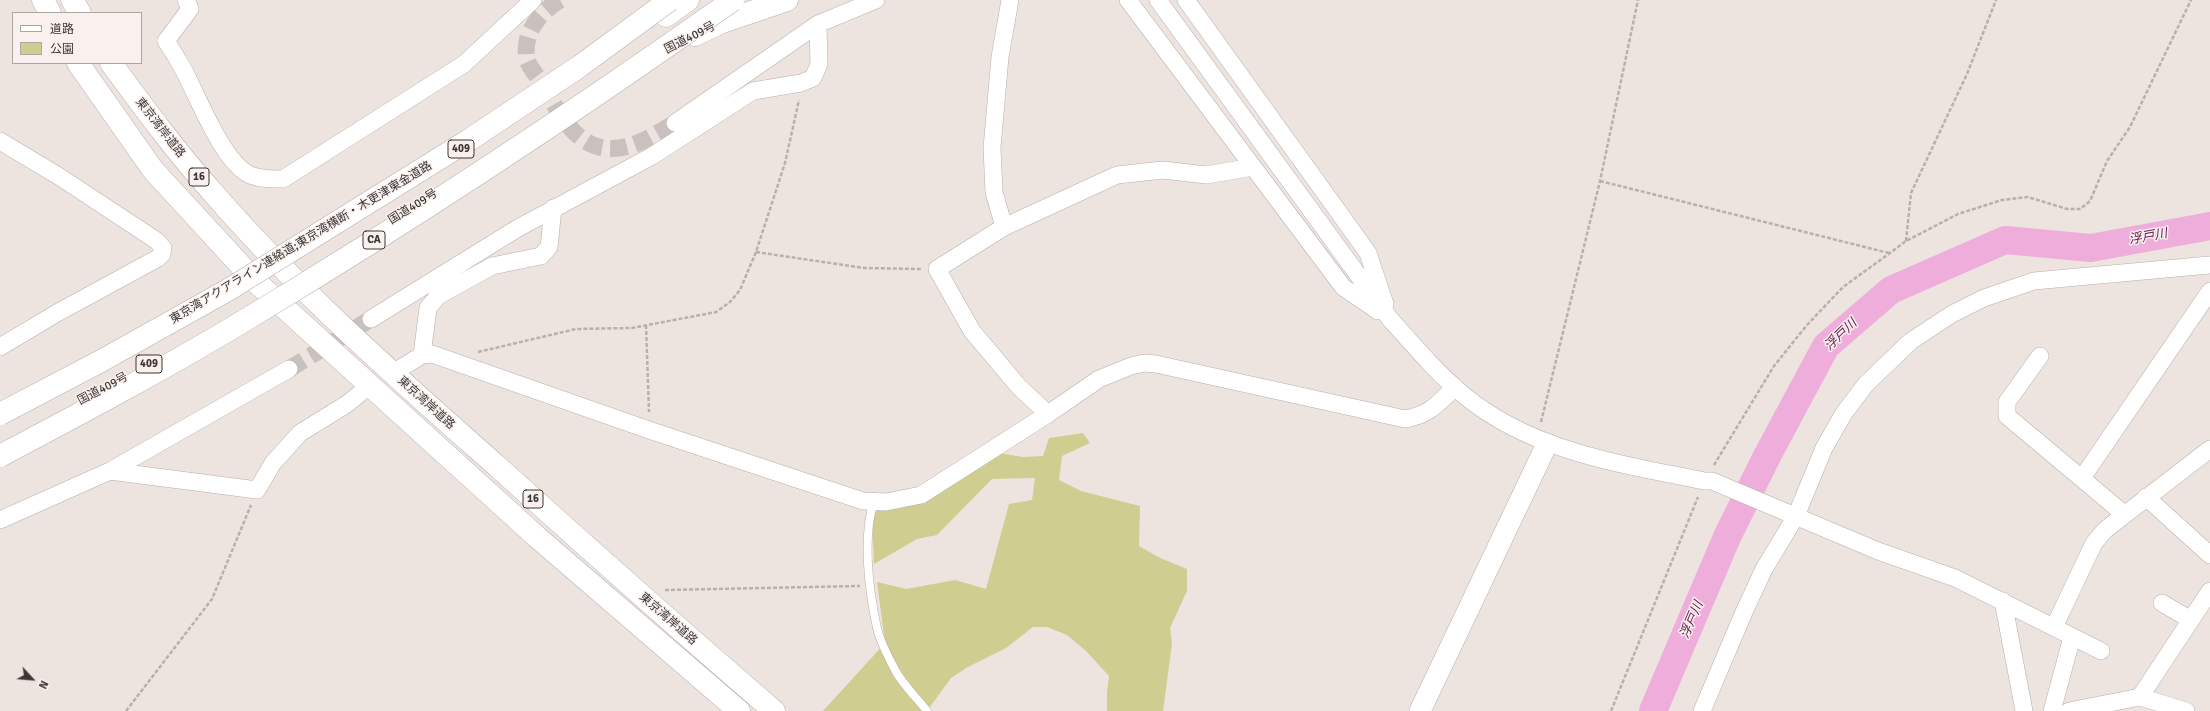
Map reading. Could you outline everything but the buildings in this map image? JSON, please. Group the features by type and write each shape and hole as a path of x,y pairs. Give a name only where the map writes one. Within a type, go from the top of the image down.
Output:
{"highway":[{"path":"42,0 49,12"},
{"path":"72,0 79,12"},
{"path":"671,5 688,0"},
{"path":"630,69 724,0"},
{"name":"CA","path":"0,456 120,392 267,307 485,171 599,95 733,0"},
{"name":"国道409号","path":"0,444 271,298 630,69 722,22 787,0"},
{"name":"国道409号","path":"0,423 256,282 671,5"},
{"name":"東京湾アクアライン連絡道;東京湾横断・木更津東金道路","path":"0,414 101,361 228,290 468,140 671,5"},
{"name":"東京湾岸道路","path":"79,64 153,170 271,298 538,538 739,711"},
{"name":"東京湾岸道路","path":"112,64 168,140 215,196 281,266 356,340 638,593 774,711"}],"street":[{"path":"186,0 190,9 166,41 182,68 206,119 230,157 248,174 266,180 283,179 464,64 533,0"},
{"path":"675,123 818,24 876,0"},
{"path":"1004,227 994,192 992,148 1000,57 1010,0"},
{"path":"1128,0 1343,287 1390,319"},
{"path":"1158,0 1390,319 1432,365 1467,398 1505,422 1542,441 1598,459 1708,481 1878,551 1955,578 2101,651"},
{"path":"1186,0 1368,253 1390,319"},
{"path":"372,319 553,208 652,156 753,91 801,83 813,78 819,64 818,24"},
{"path":"0,141 60,177 157,241 162,248 162,254 158,258 57,313 0,347"},
{"path":"1048,414 1019,387 972,331 937,269 1004,227 1117,175 1163,170 1206,174 1254,167"},
{"path":"422,355 428,308 438,296 492,266 541,256 549,247 553,208"},
{"path":"1702,711 1744,612 1764,570 1796,516 1824,448 1844,413 1866,384 1911,341 1952,314 1984,298 2034,281 2210,265"},
{"path":"2082,478 2210,291"},
{"path":"393,373 422,355 432,354 649,430 863,501 886,502 921,496 1048,414 1099,379 1131,366 1144,363 1405,419 1420,416 1436,406 1455,387"},
{"path":"2040,356 2007,402 2007,416 2124,514"},
{"path":"0,520 110,471 289,369"},
{"path":"110,471 257,490 273,463 300,433 347,404 369,386"},
{"path":"1420,711 1542,441"},
{"path":"2054,627 2094,544 2105,530 2210,449"},
{"path":"2146,497 2210,555"},
{"path":"2140,697 2210,590"},
{"path":"2003,601 2024,711"},
{"path":"2162,603 2191,620"},
{"path":"2052,711 2072,637"},
{"path":"2069,711 2140,697 2186,711"}],"lane":[{"path":"874,501 870,513 868,538 871,584 877,630 896,672 928,711"}],"path":[{"path":"1542,441 1600,181 1638,0"},
{"path":"1906,241 1913,188 1955,101 1996,0"},
{"path":"1611,711 1708,481 1774,366 1807,324 1843,287 1906,241 1958,214 2002,200 2028,197 2067,209 2080,209 2090,201 2107,161 2130,127 2191,0"},
{"path":"449,359 576,329 632,328 716,312 730,302 740,290 756,252 785,163 797,117 801,83"},
{"path":"1600,181 1890,253"},
{"path":"756,252 864,268 937,269"},
{"path":"646,325 649,430"},
{"path":"126,711 212,599 257,490"},
{"path":"638,593 684,588 859,586 871,584"}],"green space":[{"path":"1083,433 1090,443 1062,456 1059,480 1081,491 1140,506 1139,546 1160,558 1187,569 1187,591 1170,628 1172,643 1163,711 1107,711 1109,676 1086,651 1067,635 1047,627 1033,627 1006,648 968,667 951,678 927,711 823,711 885,643 877,582 906,589 955,580 986,589 1009,504 1032,500 1035,478 992,479 937,535 917,539 874,564 872,517 879,509 998,453 1023,457 1043,456 1049,438"}],"waterway":[{"name":"浮戸川","path":"1653,711 1727,537 1767,456 1826,346 1891,290 2005,240 2091,248 2210,226"}],"tunnel":[{"path":"560,0 544,12 531,29 527,44 526,56 530,66 572,130 589,143 609,149 629,146 648,138 675,123"},
{"path":"289,369 371,319"}]}
